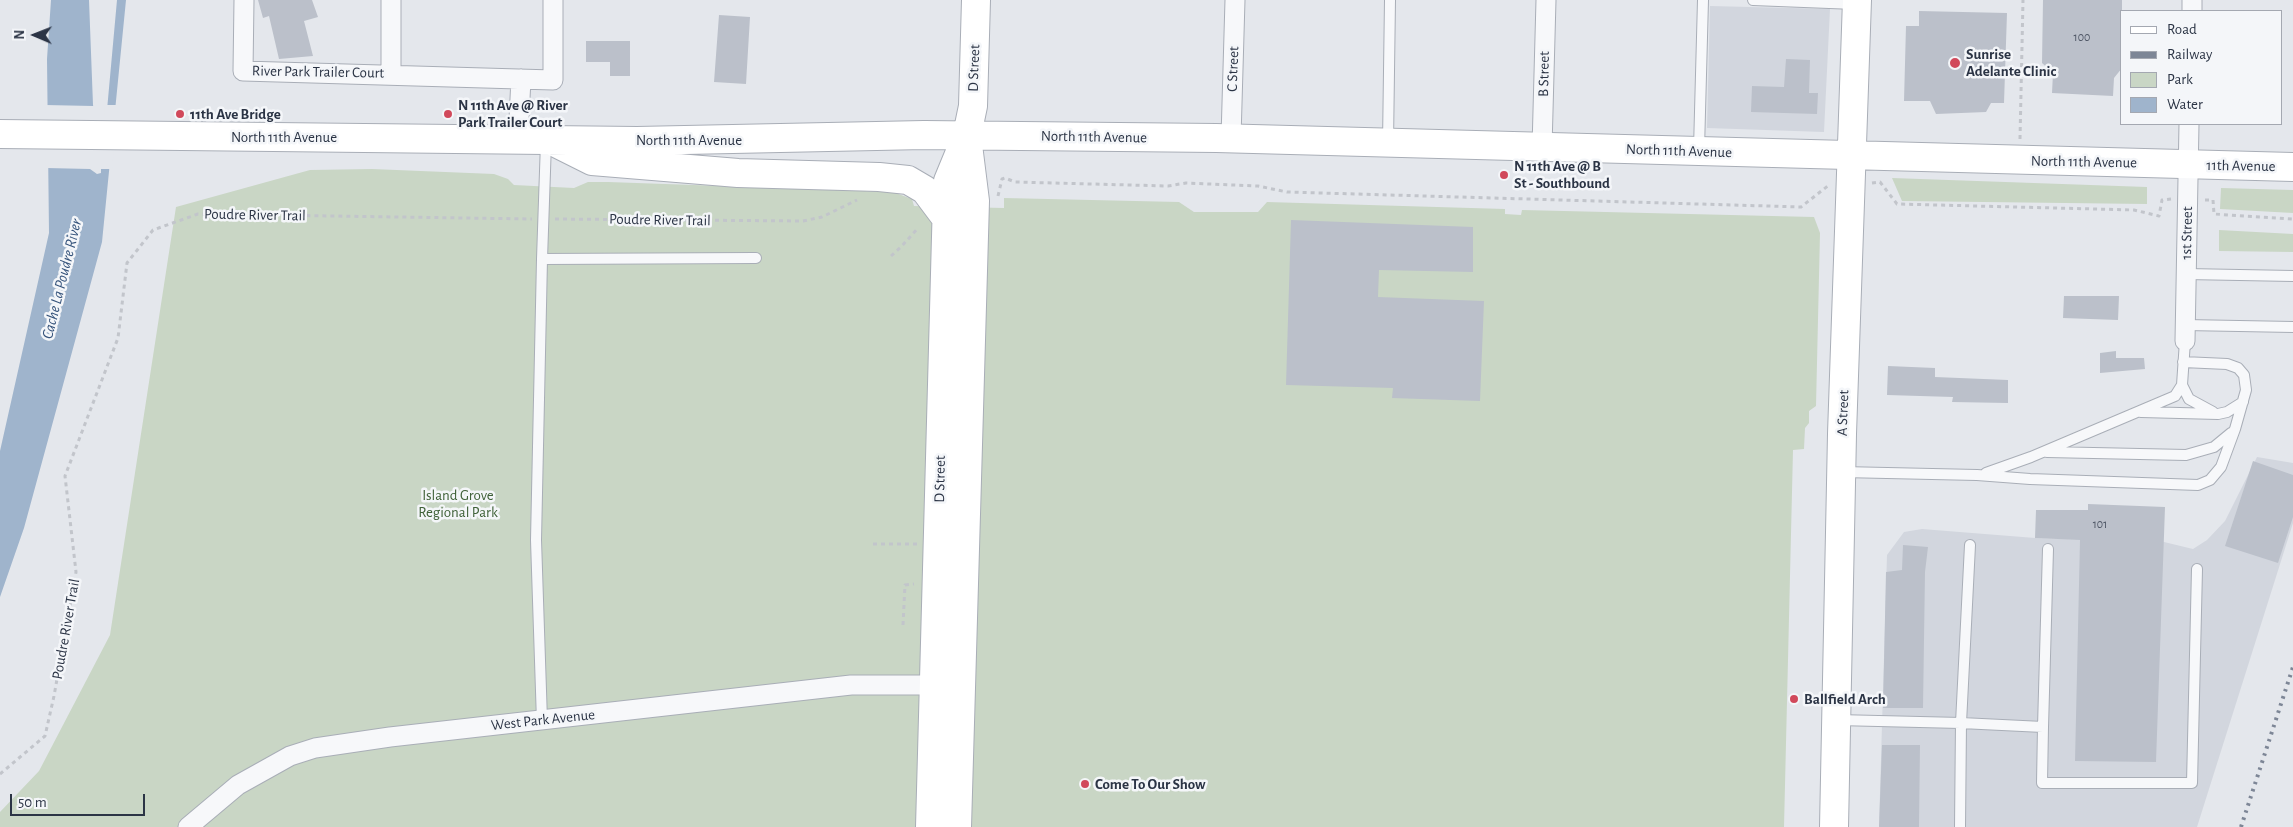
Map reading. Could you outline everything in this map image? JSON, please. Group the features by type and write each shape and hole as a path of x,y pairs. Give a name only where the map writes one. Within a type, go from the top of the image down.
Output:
{"main road":[{"name":"D Street","path":"956,827 939,685 946,218 948,182 967,135 973,106 976,0"},
{"name":"A Street","path":"1834,827 1841,472 1857,2"},
{"name":"North 11th Avenue","path":"0,134 653,140 967,135 1231,138 1388,144 2188,164"},
{"name":"D Street","path":"930,827 975,201 967,135"},
{"path":"546,139 592,161 738,174 879,177 908,180 925,190 946,218"},
{"name":"11th Avenue","path":"2188,164 2293,167"}],"street":[{"name":"River Park Trailer Court","path":"244,0 242,71 391,75 391,0"},
{"path":"391,75 553,80 553,0"},
{"name":"C Street","path":"1231,138 1235,0"},
{"name":"B Street","path":"1542,148 1546,0"},
{"path":"518,138 521,79"},
{"name":"1st Street","path":"2185,333 2189,125"},
{"name":"West Park Avenue","path":"188,827 238,785 290,756 315,748 390,737 851,685 939,685"}],"lane":[{"path":"1388,144 1390,0"},
{"path":"1699,152 1703,0"},
{"path":"1753,0 1857,2"},
{"path":"542,720 536,540 546,139"},
{"path":"542,260 756,258"},
{"path":"2186,274 2293,276"},
{"path":"1978,475 2001,469 2044,452 2174,396 2182,385 2185,333 2293,327"},
{"path":"1841,472 1978,475 2030,479 2198,485 2210,480 2221,467 2235,429 2246,390 2244,375 2238,368 2226,364 2184,362"},
{"path":"2182,385 2189,399 2218,414"},
{"path":"2140,412 2218,414 2227,412 2243,402"},
{"path":"2044,452 2186,455 2214,447 2235,429"},
{"path":"1960,827 1961,723 1970,545"},
{"path":"2048,549 2042,783 2192,783 2197,569"},
{"path":"1836,720 2043,727"}],"path":[{"path":"2020,139 2023,0"},
{"path":"1001,184 1002,179 1005,178 1015,182 1168,186 1186,183 1258,186 1287,192 1802,207 1827,185 1880,182 1897,204 2134,210 2159,216 2162,200 2170,199"},
{"name":"Poudre River Trail","path":"0,774 44,736 54,696 76,572 65,476 118,338 127,263 153,230 198,214 803,221 822,216 858,199"},
{"path":"2203,200 2213,200 2214,214 2293,219"},
{"path":"890,256 902,247 918,228"},
{"path":"873,544 925,544"},
{"path":"903,625 906,585 915,584"}],"shaded area":[{"path":"1710,6 1830,9 1824,132 1707,128"},
{"path":"2257,457 2293,463 2293,523 2197,827 1879,827 1887,555 1904,532 1922,529 2035,538 2164,542 2193,549 2207,540 2225,521"}],"green space":[{"name":"Island Grove Regional Park","path":"372,169 494,174 508,179 514,185 574,188 588,182 608,182 893,192 912,199 914,206 1004,208 1004,198 1179,202 1194,212 1258,212 1267,202 1505,209 1505,214 1521,215 1522,210 1814,217 1820,233 1816,406 1809,411 1809,423 1805,428 1804,449 1793,450 1784,827 0,827 0,812 39,771 110,635 176,207 310,170"},
{"path":"1892,178 2147,187 2147,204 1902,201"},
{"path":"2221,188 2293,190 2293,213 2220,209"},
{"path":"2219,230 2293,234 2293,252 2219,251"}],"water":[{"name":"Cache La Poudre River","path":"51,0 89,0 93,105 106,121 117,0 126,0 102,242 24,528 0,597 0,451 49,233 47,59"}],"pier":[{"path":"96,100 96,105 104,115 105,105 118,105 112,169 101,169 101,173 97,174 90,169 46,168 45,105 93,106"}],"building":[{"path":"258,0 312,0 318,17 304,21 313,56 279,59 269,16 263,18"},
{"path":"2043,0 2122,0 2122,10 2120,10 2120,70 2114,78 2113,96 2052,93 2053,73 2042,63"},
{"name":"Sunrise Adelante Clinic","path":"1919,11 2007,13 2004,103 1991,103 1986,112 1936,114 1930,101 1904,101 1906,26 1919,26"},
{"path":"719,15 750,17 746,84 714,82"},
{"path":"586,41 630,41 630,76 610,76 610,62 586,62"},
{"path":"1786,59 1810,60 1809,93 1818,93 1817,114 1751,112 1752,86 1784,87"},
{"path":"1291,220 1473,227 1473,272 1379,270 1378,297 1484,301 1480,401 1392,398 1393,388 1286,385"},
{"path":"2064,296 2119,296 2118,320 2063,318"},
{"path":"2116,351 2116,358 2144,358 2145,369 2100,373 2100,353"},
{"path":"1888,366 1935,368 1935,377 2008,380 2008,403 1952,402 1953,397 1887,395"},
{"path":"2253,461 2293,475 2293,517 2278,563 2225,546"},
{"path":"2088,504 2165,507 2156,762 2075,761 2080,540 2035,538 2036,510 2088,510"},
{"path":"1903,545 1928,547 1925,572 1923,708 1883,708 1886,572 1902,570"},
{"path":"1882,745 1920,745 1919,827 1879,827"}],"railway":[{"path":"2241,827 2293,667"}],"place":[{"name":"Sunrise Adelante Clinic","path":"1955,63"},
{"name":"11th Ave Bridge","path":"180,114"},
{"name":"N 11th Ave @ River Park Trailer Court","path":"448,114"},
{"name":"N 11th Ave @ B St - Southbound","path":"1504,175"},
{"name":"Ballfield Arch","path":"1794,699"},
{"name":"Come To Our Show","path":"1085,784"}]}
